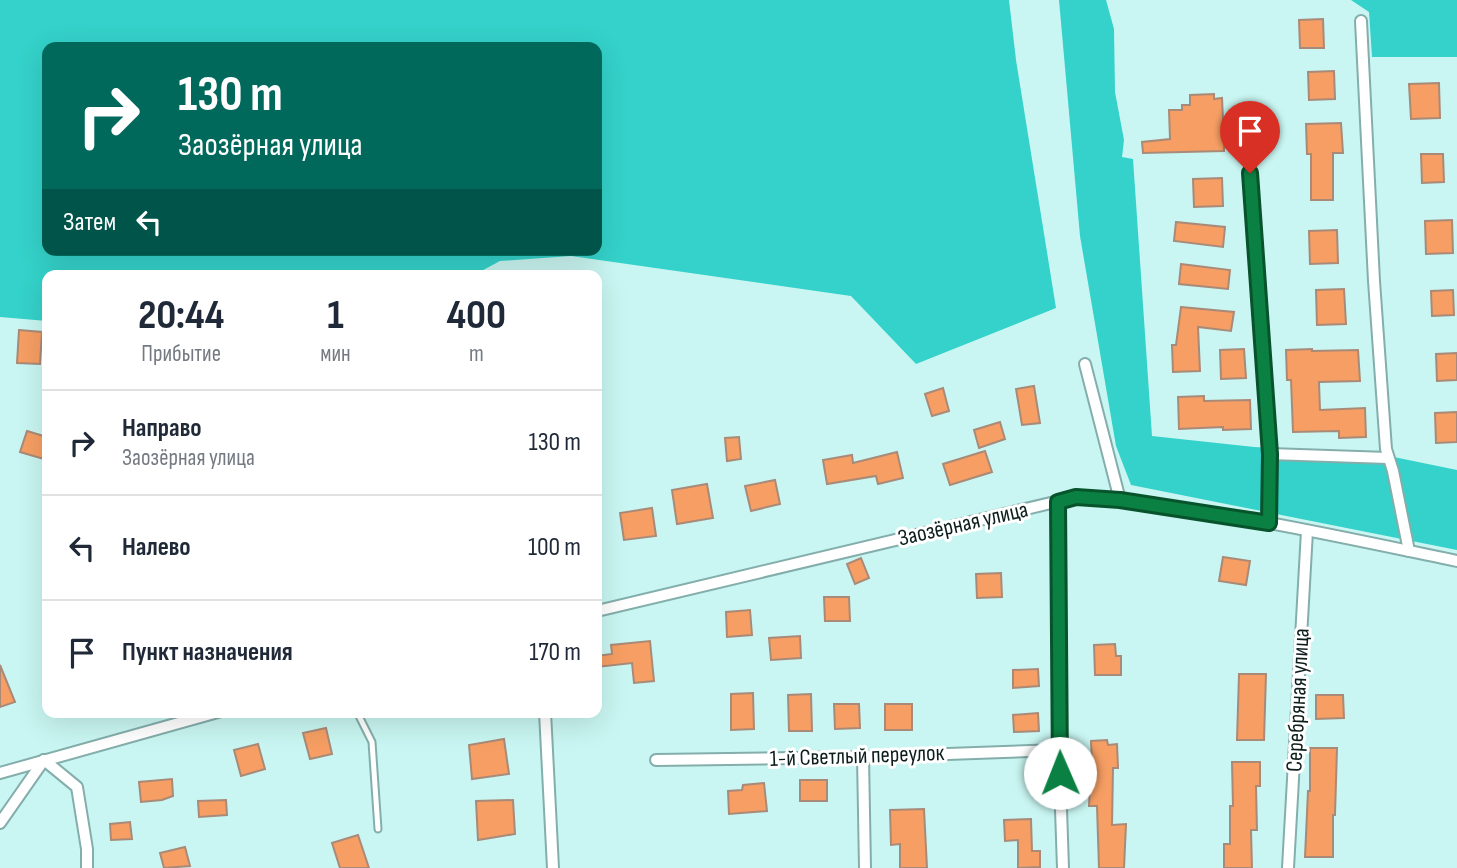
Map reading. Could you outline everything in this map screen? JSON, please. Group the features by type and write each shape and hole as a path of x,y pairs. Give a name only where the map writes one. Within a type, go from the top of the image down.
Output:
{"street":[{"path":"1361,21 1374,281 1388,458 1409,551"},
{"path":"1250,173 1270,454 1388,458"},
{"path":"1086,364 1120,500"},
{"name":"Заозёрная улица","path":"602,610 1076,497 1120,500 1269,523 1457,561"},
{"path":"1058,502 1059,750 1063,868"},
{"name":"Серебряная улица","path":"1289,868 1307,531"},
{"path":"0,773 196,718"},
{"path":"545,718 552,868"},
{"name":"1-й Светлый переулок","path":"656,760 863,757 1059,750"},
{"path":"863,757 865,868"},
{"path":"0,823 44,760"},
{"path":"44,760 77,786 87,849 87,868"}],"lane":[{"path":"1269,523 1270,454"},
{"path":"360,718 372,741 378,829"}],"shaded area":[{"path":"0,0 1009,0 1016,60 1056,308 916,364 851,296 571,256 500,261 483,270 42,270 42,321 0,317"},
{"path":"1059,0 1106,0 1114,29 1115,92 1124,140 1122,157 1133,159 1152,436 1254,447 1384,455 1457,470 1457,550 1131,485 1116,446 1080,236"},
{"path":"1351,0 1457,0 1457,57 1372,57 1369,12"}],"building":[{"path":"1323,19 1324,48 1300,48 1299,20"},
{"path":"1334,71 1335,99 1309,100 1308,72"},
{"path":"1439,83 1440,118 1411,119 1409,84"},
{"path":"1214,94 1214,99 1222,98 1223,119 1229,119 1230,137 1224,138 1224,151 1143,153 1142,142 1170,139 1169,110 1182,110 1182,105 1190,105 1190,95"},
{"path":"1341,123 1343,153 1333,153 1333,200 1311,200 1311,154 1307,154 1306,124"},
{"path":"1421,154 1443,154 1444,182 1422,183"},
{"path":"1222,178 1223,206 1194,207 1193,179"},
{"path":"1452,220 1453,253 1426,254 1425,221"},
{"path":"1176,222 1225,227 1223,247 1174,241"},
{"path":"1337,230 1338,263 1310,264 1309,231"},
{"path":"1181,264 1230,270 1228,289 1179,284"},
{"path":"1344,289 1346,324 1317,325 1316,290"},
{"path":"1453,290 1454,315 1432,316 1431,291"},
{"path":"1181,307 1234,312 1231,331 1198,327 1200,371 1173,372 1172,345 1176,345"},
{"path":"19,330 42,332 40,364 17,363"},
{"path":"1244,349 1246,378 1221,379 1220,350"},
{"path":"1286,350 1358,350 1360,381 1319,382 1320,410 1365,408 1366,437 1339,438 1339,431 1293,432 1291,380 1287,380"},
{"path":"1457,353 1457,380 1437,381 1436,354"},
{"path":"1034,386 1040,423 1022,425 1016,389"},
{"path":"943,388 949,411 932,416 925,394"},
{"path":"1204,396 1204,401 1250,400 1251,429 1179,429 1178,397"},
{"path":"1457,412 1457,442 1436,443 1435,413"},
{"path":"1000,422 1005,439 979,448 974,430"},
{"path":"27,431 42,436 42,459 20,452"},
{"path":"739,437 741,459 727,461 725,438"},
{"path":"985,451 992,472 950,485 943,464"},
{"path":"897,452 903,478 878,484 876,476 827,484 823,460 852,455 853,463"},
{"path":"775,480 780,504 751,511 745,486"},
{"path":"707,484 713,518 677,524 672,490"},
{"path":"652,508 656,536 624,540 620,513"},
{"path":"1223,557 1250,561 1246,585 1219,581"},
{"path":"861,558 869,578 855,584 847,564"},
{"path":"1001,573 1002,597 977,598 976,574"},
{"path":"824,597 849,597 850,621 825,621"},
{"path":"750,610 752,635 727,637 726,612"},
{"path":"800,636 801,658 771,660 769,638"},
{"path":"650,641 654,681 634,683 632,663 602,666 602,655 612,654 611,645"},
{"path":"1115,644 1116,656 1121,656 1121,675 1095,675 1094,645"},
{"path":"0,665 15,702 0,707"},
{"path":"1038,669 1039,686 1013,688 1013,670"},
{"path":"1239,674 1266,674 1264,740 1237,740"},
{"path":"753,693 754,729 731,730 731,694"},
{"path":"811,694 812,731 789,731 788,695"},
{"path":"1316,695 1343,695 1344,718 1316,719"},
{"path":"834,704 859,704 860,728 835,729"},
{"path":"885,704 912,704 912,730 885,730"},
{"path":"1038,713 1039,731 1014,732 1013,715"},
{"path":"326,728 332,754 310,759 303,733"},
{"path":"504,739 509,774 472,779 469,745"},
{"path":"1107,740 1108,745 1117,744 1118,768 1113,768 1112,825 1126,824 1124,868 1099,868 1097,806 1089,806 1090,787 1093,787 1091,741"},
{"path":"258,744 265,769 241,776 234,750"},
{"path":"1310,748 1337,748 1333,857 1305,857"},
{"path":"1232,762 1260,762 1260,786 1256,786 1257,830 1251,830 1252,868 1224,868 1224,844 1230,844 1230,806 1233,806"},
{"path":"172,779 173,796 141,802 139,782"},
{"path":"800,780 827,780 827,801 800,801"},
{"path":"764,783 767,811 729,814 728,791 742,790 743,785"},
{"path":"226,800 227,815 199,817 198,801"},
{"path":"513,800 515,834 478,840 476,801"},
{"path":"924,809 927,868 900,868 900,844 891,845 890,810"},
{"path":"1031,819 1032,851 1040,851 1040,867 1018,868 1018,840 1005,841 1004,820"},
{"path":"130,822 132,839 111,840 110,824"},
{"path":"358,835 369,868 340,868 332,843"},
{"path":"185,847 190,866 164,868 160,853"}],"route":[{"path":"1060,773 1058,502 1076,497 1120,500 1269,523 1270,454 1250,173"}]}
